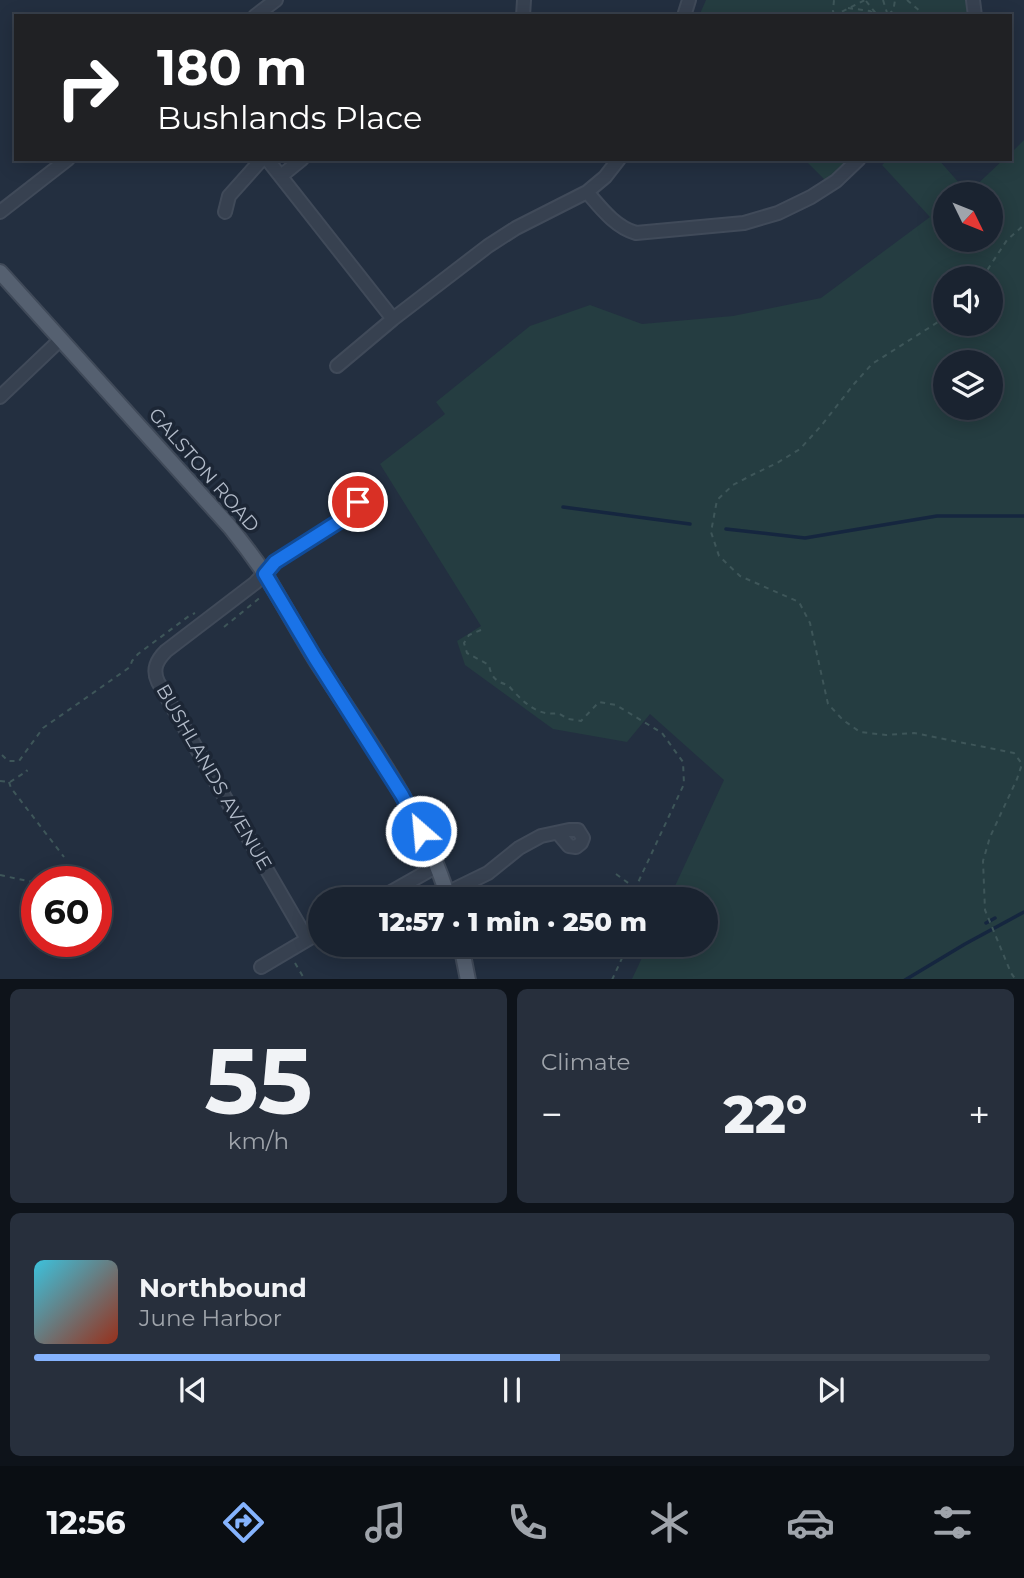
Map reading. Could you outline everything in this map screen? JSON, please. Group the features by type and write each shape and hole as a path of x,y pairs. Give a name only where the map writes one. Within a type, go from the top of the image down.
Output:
{"main road":[{"name":"GALSTON ROAD","path":"0,272 230,527 265,574 402,795 428,845 445,887"},
{"path":"463,957 468,979"}],"street":[{"path":"258,14 276,0"},
{"path":"0,212 65,161"},
{"path":"225,212 229,196 260,161"},
{"path":"269,161 393,320"},
{"path":"281,176 300,161"},
{"path":"337,366 488,246 587,192 605,177 617,161"},
{"path":"587,192 625,230 636,233 744,223 778,213 811,197 836,181 857,161"},
{"path":"0,397 61,339"},
{"path":"265,574 275,562 338,522 358,502"},
{"name":"BUSHLANDS AVENUE","path":"265,574 166,651 158,661 155,672 158,682 307,939"},
{"path":"464,887 488,873 519,848 541,836 558,833"},
{"path":"400,887 437,866"},
{"path":"261,967 307,939"}],"path":[{"path":"836,14 865,0"},
{"path":"907,0 921,14"},
{"path":"848,8 870,10 875,14"},
{"path":"990,266 1007,240 1024,225"},
{"path":"933,325 872,364 800,449 733,485 717,500 712,532 719,555 740,576 799,602 810,623 828,704 860,733 914,733 1014,753 1022,764 990,837 983,861 985,910 1011,973 1016,979"},
{"path":"358,502 370,513 383,496"},
{"path":"223,627 262,595"},
{"path":"481,630 469,635 464,643 467,653 489,665 490,674 499,683 508,685 534,709 582,721 598,702 616,705 662,733 683,762 684,784 636,887"},
{"path":"2,755 8,761 20,762 43,728 130,667"},
{"path":"0,781 9,782 26,770"},
{"path":"9,782 64,857"},
{"path":"616,874 632,887"},
{"path":"0,875 21,880"},
{"path":"287,951 305,979"},
{"path":"612,979 622,957"}],"green space":[{"path":"706,0 965,0 968,6 968,14 700,14"},
{"path":"1024,140 1024,979 632,979 642,957 718,957 718,887 675,887 724,780 650,714 627,742 553,729 465,665 457,641 481,626 380,464 445,414 436,402 530,326 590,305 642,324 733,316 821,298 930,217 882,165 886,161 940,161 958,182 933,182 933,252 1003,252 1003,182 980,182 1002,161 1012,161 1012,152"},
{"path":"806,161 848,161 827,182"}],"waterway":[{"path":"563,507 690,524"},
{"path":"726,529 805,538 937,516 1024,516"},
{"path":"907,979 1024,912"},
{"path":"986,923 995,918"}],"route":[{"path":"358,502 338,522 275,562 265,574 387,770 421,831"}]}
